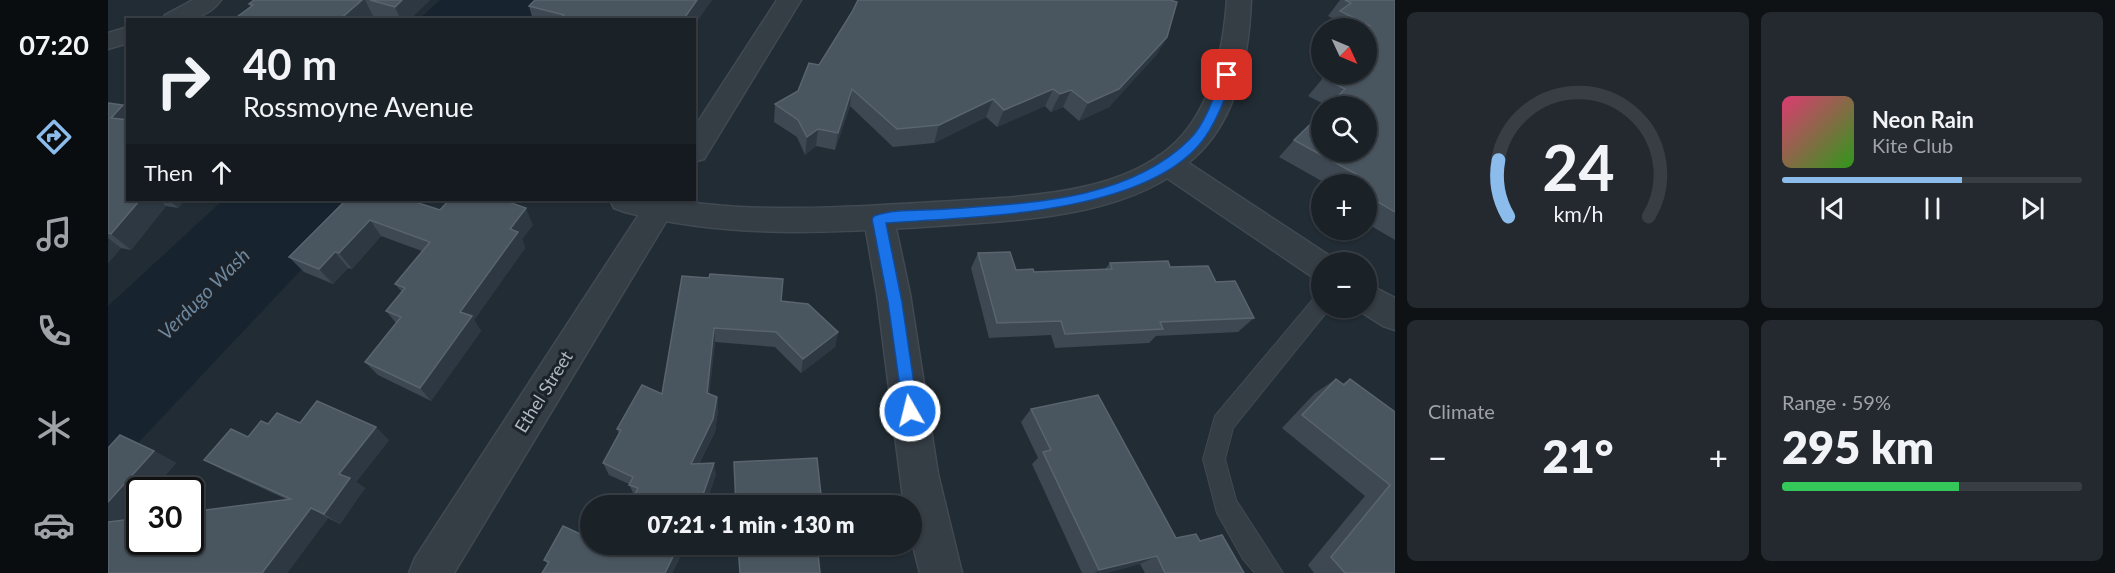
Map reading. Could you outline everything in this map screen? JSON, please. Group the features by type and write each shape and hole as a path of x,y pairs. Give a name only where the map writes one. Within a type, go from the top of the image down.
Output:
{"street":[{"path":"178,18 194,11 209,0"},
{"path":"696,149 789,0"},
{"path":"649,203 755,219 879,219 1000,210 1067,202 1123,186 1168,164 1195,141 1221,96 1238,34 1239,0"},
{"path":"108,41 126,36"},
{"path":"108,56 126,58"},
{"path":"1168,164 1311,260"},
{"name":"Ethel Street","path":"430,573 649,203"},
{"path":"879,219 895,302 915,444 933,546 941,573"},
{"path":"1377,304 1395,316"}],"lane":[{"path":"1271,573 1252,550 1225,505 1214,459 1223,423 1311,316"}],"water":[{"path":"440,0 555,0 537,18 420,18"},
{"name":"Verdugo Wash","path":"222,201 366,201 108,475 108,306"}],"building":[{"path":"254,0 362,0 341,18 237,17 253,5 249,4"},
{"path":"370,0 402,0 395,7"},
{"path":"535,0 697,0 684,18 561,18 564,15 529,6"},
{"path":"858,0 1170,0 1177,2 1167,37 1119,89 1088,103 1071,90 1060,94 1053,89 1004,110 993,99 939,125 897,129 852,89 838,133 818,129 807,137 798,120 775,104 798,91 809,63 819,65"},
{"path":"1345,0 1395,0 1395,212 1377,201 1377,174 1356,174 1334,162 1377,162 1377,96 1338,96 1345,89 1335,84 1377,84 1377,18 1354,18 1340,11 1351,3"},
{"path":"108,103 123,105 111,118 126,120 126,201 139,201 111,234 108,233"},
{"path":"1311,124 1311,149 1294,140"},
{"path":"345,201 412,201 440,210 448,201 506,201 526,208 510,229 518,232 460,312 472,316 420,388 365,362 401,317 386,311 405,288 395,284 430,242 370,220 339,253 335,252 319,269 289,257"},
{"path":"1010,252 1016,270 1033,269 1034,272 1112,269 1110,263 1168,261 1170,267 1208,266 1216,282 1235,281 1254,318 1160,322 1163,329 1065,334 1061,321 997,323 978,253"},
{"path":"710,274 783,279 781,301 808,304 838,332 803,359 776,332 714,328 707,393 717,397 713,419 691,464 714,463 703,495 634,495 638,488 629,485 633,477 603,463 621,430 617,429 642,385 662,394 682,276 709,278"},
{"path":"1336,379 1344,385 1350,379 1395,412 1395,573 1345,573 1331,557 1390,485 1302,415"},
{"path":"1098,395 1176,538 1196,534 1200,541 1222,535 1244,573 1165,573 1157,556 1099,570 1043,452 1051,450 1031,409"},
{"path":"317,401 376,427 339,474 350,478 324,514 311,508 262,573 108,573 108,522 126,520 126,555 204,555 204,510 291,499 204,460 231,429 248,437 261,421 268,424 277,413 300,423"},
{"path":"120,435 154,451 131,477 126,477 126,482 108,502 108,448"},
{"path":"817,458 821,495 736,495 734,462"},
{"path":"563,526 580,534 580,555 674,555 665,573 542,573 549,562 544,560"},
{"path":"739,555 818,555 820,573 740,573"}],"route":[{"path":"910,411 895,302 879,219 1000,210 1067,202 1123,186 1168,164 1195,141 1221,96 1227,75"}]}
